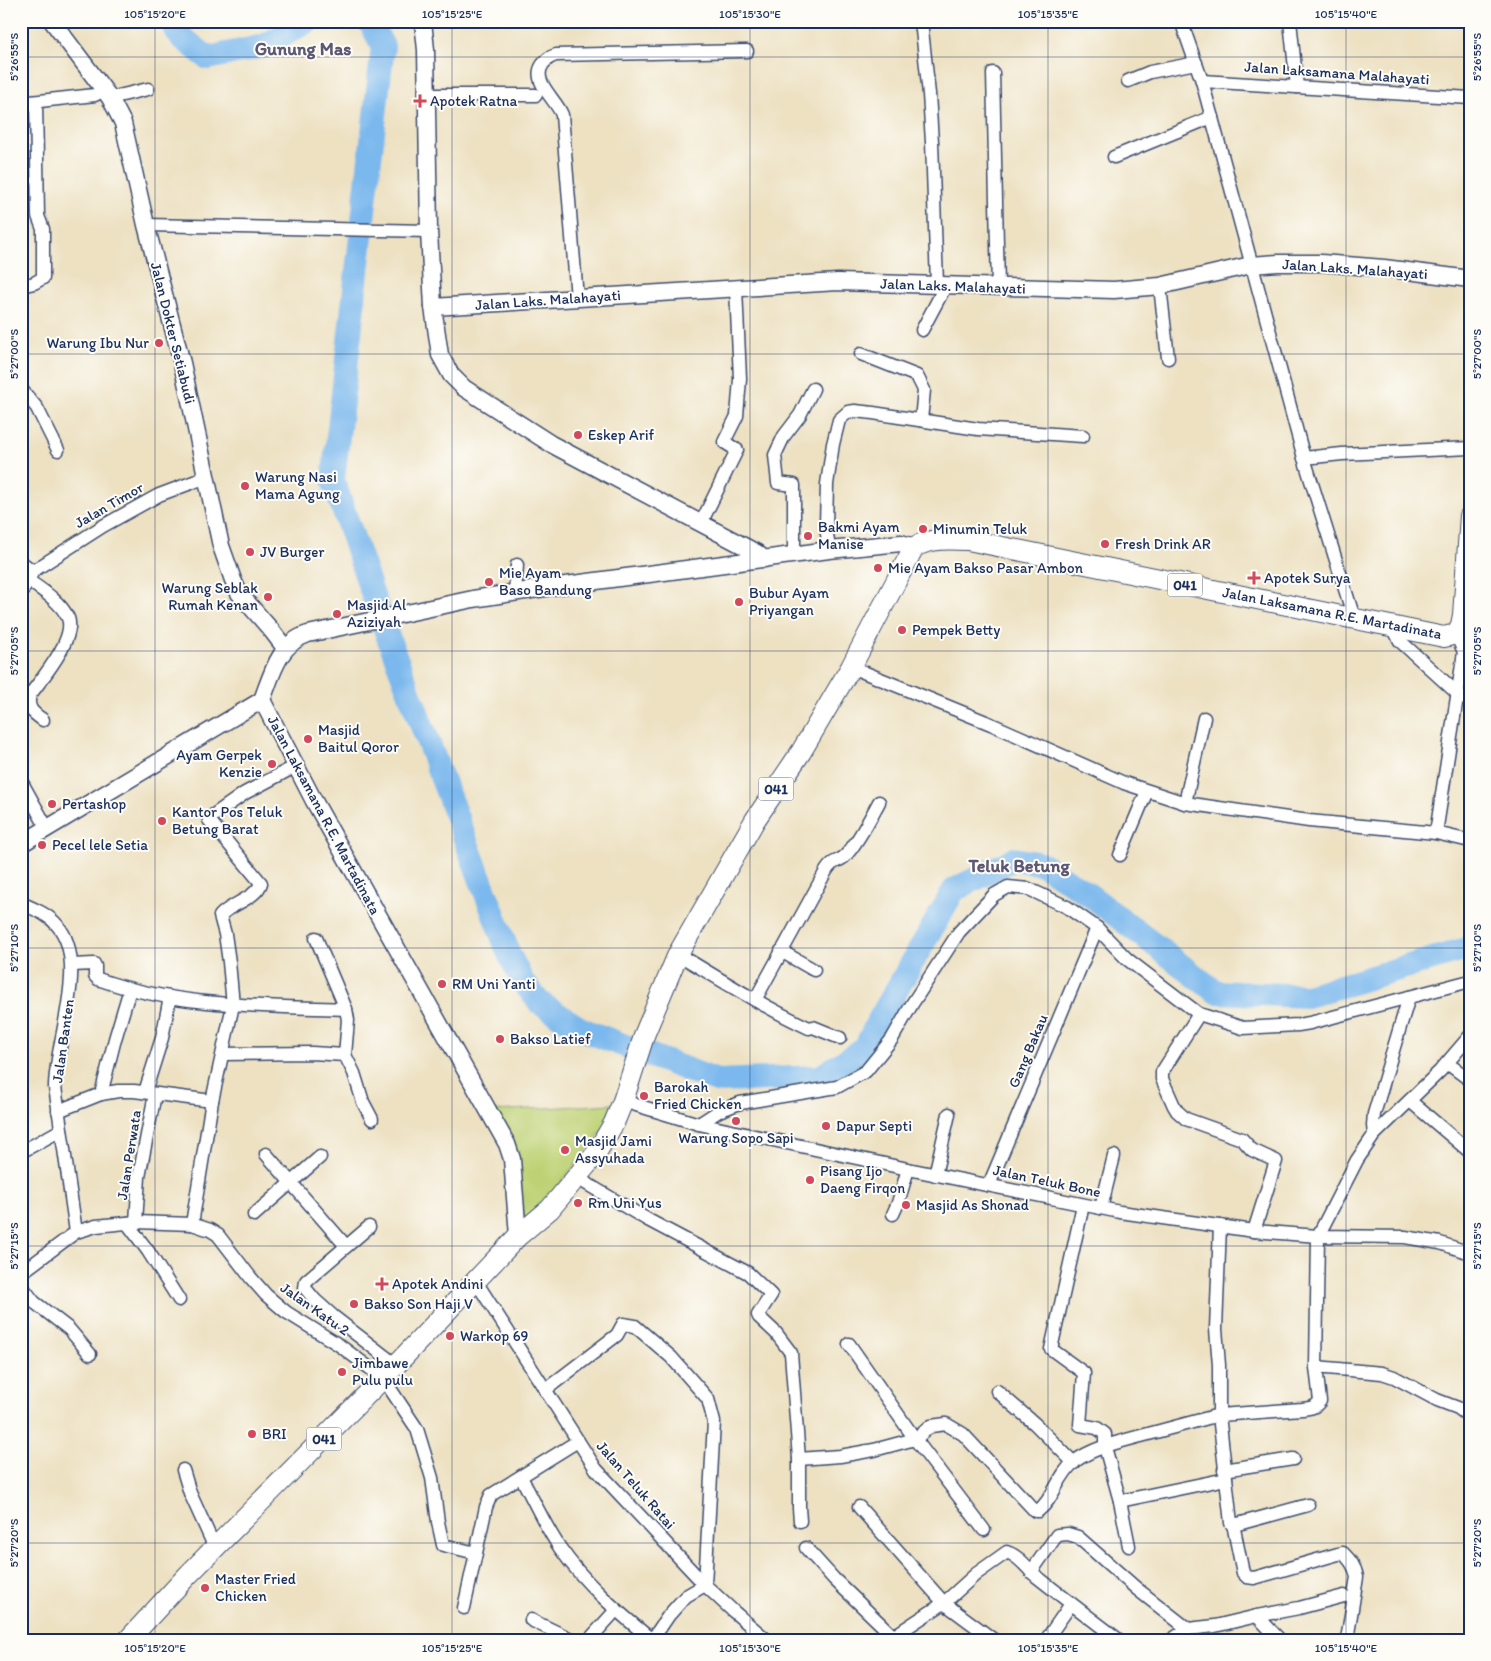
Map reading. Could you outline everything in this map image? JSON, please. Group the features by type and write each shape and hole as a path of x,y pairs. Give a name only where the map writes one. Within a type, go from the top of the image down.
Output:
{"main road":[{"path":"1463,636 1461,625 1470,516"},
{"name":"Jalan Laksamana R.E. Martadinata","path":"914,548 928,541 968,540 1444,637 1463,636"},
{"name":"041","path":"128,1640 518,1236 550,1209 595,1155 614,1124 645,1033 678,954 755,820 801,752 851,667 914,548"}],"street":[{"name":"Jalan Dokter Setiabudi","path":"52,21 107,94 123,123 146,225 182,363 221,546 232,580 239,593 285,648"},
{"path":"423,21 426,50 433,307 440,355 451,375 464,388 551,444 757,553 764,559"},
{"path":"921,21 929,94 941,284 922,330"},
{"path":"1181,21 1202,81 1304,458 1354,618"},
{"path":"1290,21 1297,87"},
{"path":"577,298 562,115 542,85 541,67 548,58 556,55 747,51"},
{"path":"1128,81 1150,72 1196,63"},
{"path":"993,73 998,287"},
{"name":"Jalan Laksamana Malahayati","path":"1202,81 1470,98"},
{"path":"21,103 148,89"},
{"path":"427,95 536,94"},
{"path":"21,286 34,283 43,278 43,229 38,216 36,102"},
{"path":"1114,156 1212,117"},
{"path":"146,225 430,231"},
{"name":"Jalan Laks. Malahayati","path":"433,307 838,282 1114,290 1160,286 1251,265 1278,263 1384,268 1470,278"},
{"path":"1160,286 1168,358"},
{"path":"701,523 737,450 724,442 737,416 740,379 736,288"},
{"path":"861,354 917,376 924,390 921,420"},
{"path":"21,388 37,408 58,450"},
{"path":"794,555 794,485 778,483 775,455 784,436 800,415 813,389"},
{"path":"829,550 826,526 827,484 839,420 848,412 864,412 978,429 1082,436"},
{"path":"1304,458 1342,454 1470,448"},
{"name":"Jalan Timor","path":"31,576 104,526 159,495 207,477"},
{"name":"Jalan Laksamana R.E. Martadinata","path":"518,1236 512,1159 508,1144 296,766 262,700 279,658 285,648 300,636 473,599 829,550 901,543 914,548"},
{"path":"21,562 46,594 60,607 67,616 69,623 67,639 56,659 28,700 32,712 43,720"},
{"path":"515,593 517,566"},
{"path":"21,593 31,576"},
{"path":"1392,626 1400,641 1458,694 1470,702"},
{"path":"1436,833 1464,652 1463,636"},
{"path":"851,667 991,724 1124,783 1185,803 1309,821 1436,833 1470,841"},
{"path":"21,844 262,700"},
{"path":"1185,803 1204,718"},
{"path":"192,1224 212,1101 233,1004 227,944 220,916 254,892 260,887 261,883 209,820 245,794 296,766"},
{"path":"21,781 47,828"},
{"path":"1120,855 1147,791"},
{"path":"755,1000 829,865 845,856 879,802"},
{"path":"699,1124 719,1112 740,1103 837,1087 866,1071 892,1039 912,1004 959,932 994,895 1008,887 1028,889 1067,908 1097,928 1127,959 1199,1014 1243,1028 1298,1025 1470,981"},
{"name":"Jalan Banten","path":"21,903 49,917 58,925 65,935 71,950 72,965 69,1000 55,1075 58,1112 76,1232"},
{"name":"Gang Bakau","path":"989,1186 1097,928"},
{"path":"316,938 346,1009 348,1020 345,1055 354,1073 363,1102 372,1119"},
{"path":"781,951 814,970"},
{"path":"678,954 755,1000 809,1028 813,1027 840,1038"},
{"path":"72,965 94,964 95,976 98,979 130,989 170,997 233,1004 346,1009"},
{"path":"101,1094 130,989"},
{"path":"150,1093 170,997"},
{"path":"1374,1135 1374,1114 1409,997"},
{"path":"1199,1014 1162,1072 1162,1079 1174,1106 1182,1116 1242,1139 1252,1150 1276,1161 1254,1232"},
{"path":"799,1459 840,1456 874,1450 915,1439 931,1426 946,1424 963,1434 1035,1511 1038,1511 1044,1506 1062,1477 1074,1463 1089,1454 1118,1442 1219,1415 1313,1408 1320,1401 1316,1367 1318,1236 1357,1160 1374,1135 1447,1063 1470,1036"},
{"path":"223,1054 312,1053 345,1055"},
{"path":"1447,1063 1470,1080"},
{"path":"58,1112 101,1094 118,1090 134,1090 212,1101"},
{"name":"Jalan Perwata","path":"132,1222 140,1177 150,1093"},
{"name":"Jalan Teluk Bone","path":"624,1097 699,1124 1083,1205 1254,1232 1318,1236 1405,1237 1440,1244 1470,1253"},
{"path":"1410,1101 1470,1152"},
{"path":"935,1175 949,1114"},
{"path":"21,1152 61,1130"},
{"path":"266,1154 346,1246"},
{"path":"1100,1208 1114,1156"},
{"path":"254,1215 320,1157"},
{"path":"893,1214 908,1169"},
{"path":"577,1178 648,1220 748,1273 771,1294 758,1315 776,1333 791,1353 799,1459 800,1521"},
{"path":"1083,1205 1051,1349 1084,1374 1080,1425 1097,1428 1105,1434 1105,1447 1130,1546"},
{"path":"132,1222 179,1300"},
{"name":"Jalan Katu 2","path":"21,1273 76,1232 96,1226 132,1222 192,1224 218,1235 266,1295 286,1312 339,1345 389,1371"},
{"path":"369,1226 306,1281 305,1288 315,1300 389,1371 417,1429 432,1478 443,1545 476,1553"},
{"path":"1220,1226 1216,1329 1219,1365 1219,1415 1231,1523 1233,1524 1243,1573 1247,1577 1254,1578 1343,1553 1356,1568 1357,1577 1346,1640"},
{"name":"Jalan Teluk Ratai","path":"475,1280 596,1469 705,1585 766,1640"},
{"path":"21,1285 34,1302 68,1328 90,1354"},
{"path":"521,1477 560,1547 580,1574 616,1610 652,1640 669,1615 686,1596 705,1585 714,1422 708,1399 671,1357 635,1326 623,1324 617,1335 545,1390"},
{"path":"849,1344 915,1439 984,1530"},
{"path":"1316,1367 1382,1373 1394,1377 1437,1400 1458,1408 1470,1417"},
{"path":"998,1391 1074,1463"},
{"path":"464,1608 488,1500 497,1491 578,1441"},
{"path":"1120,1501 1293,1459"},
{"path":"183,1470 190,1493 215,1548"},
{"path":"1233,1524 1308,1505"},
{"path":"859,1506 944,1602 994,1640"},
{"path":"1031,1572 1057,1535 1068,1534 1078,1537 1137,1589 1188,1629"},
{"path":"806,1548 890,1638 944,1602 976,1574 1007,1552 1017,1558 1070,1604 1119,1640"},
{"path":"1172,1639 1188,1629 1215,1626 1344,1596"},
{"path":"1046,1640 1070,1604"},
{"path":"589,1640 616,1610"},
{"path":"1257,1616 1280,1640"},
{"path":"531,1620 573,1640"}],"green space":[{"path":"613,1104 610,1121 526,1226 495,1111"}],"waterway":[{"path":"170,21 181,37 208,58 264,46 308,21"},
{"path":"369,21 383,46 333,480 382,621 509,954 523,982 540,1003 581,1029 717,1081 820,1077 866,1047 875,1027 954,890 1014,859 1042,864 1088,894 1216,992 1307,996 1470,948"}],"place":[{"name":"Apotek Ratna","path":"420,101"},
{"name":"Warung Ibu Nur","path":"159,343"},
{"name":"Eskep Arif","path":"578,435"},
{"name":"Warung Nasi Mama Agung","path":"245,486"},
{"name":"Minumin Teluk","path":"923,529"},
{"name":"Bakmi Ayam Manise","path":"808,536"},
{"name":"Fresh Drink AR","path":"1105,544"},
{"name":"JV Burger","path":"250,552"},
{"name":"Mie Ayam Bakso Pasar Ambon","path":"878,568"},
{"name":"Apotek Surya","path":"1254,578"},
{"name":"Mie Ayam Baso Bandung","path":"489,582"},
{"name":"Warung Seblak Rumah Kenan","path":"268,597"},
{"name":"Bubur Ayam Priyangan","path":"739,602"},
{"name":"Masjid Al Aziziyah","path":"337,614"},
{"name":"Pempek Betty","path":"902,630"},
{"name":"Masjid Baitul Qoror","path":"308,739"},
{"name":"Ayam Gerpek Kenzie","path":"272,764"},
{"name":"Pertashop","path":"52,804"},
{"name":"Kantor Pos Teluk Betung Barat","path":"162,821"},
{"name":"Pecel lele Setia","path":"42,845"},
{"name":"RM Uni Yanti","path":"442,984"},
{"name":"Bakso Latief","path":"500,1039"},
{"name":"Barokah Fried Chicken","path":"644,1096"},
{"name":"Warung Sopo Sapi","path":"736,1121"},
{"name":"Dapur Septi","path":"826,1126"},
{"name":"Masjid Jami Assyuhada","path":"565,1150"},
{"name":"Pisang Ijo Daeng Firqon","path":"810,1180"},
{"name":"Rm Uni Yus","path":"578,1203"},
{"name":"Masjid As Shonad","path":"906,1205"},
{"name":"Apotek Andini","path":"382,1284"},
{"name":"Bakso Son Haji V","path":"354,1304"},
{"name":"Warkop 69","path":"450,1336"},
{"name":"Jimbawe Pulu pulu","path":"342,1372"},
{"name":"BRI","path":"252,1434"},
{"name":"Master Fried Chicken","path":"205,1588"}],"district":[{"name":"Gunung Mas","path":"303,49"},
{"name":"Teluk Betung","path":"1019,866"}]}
